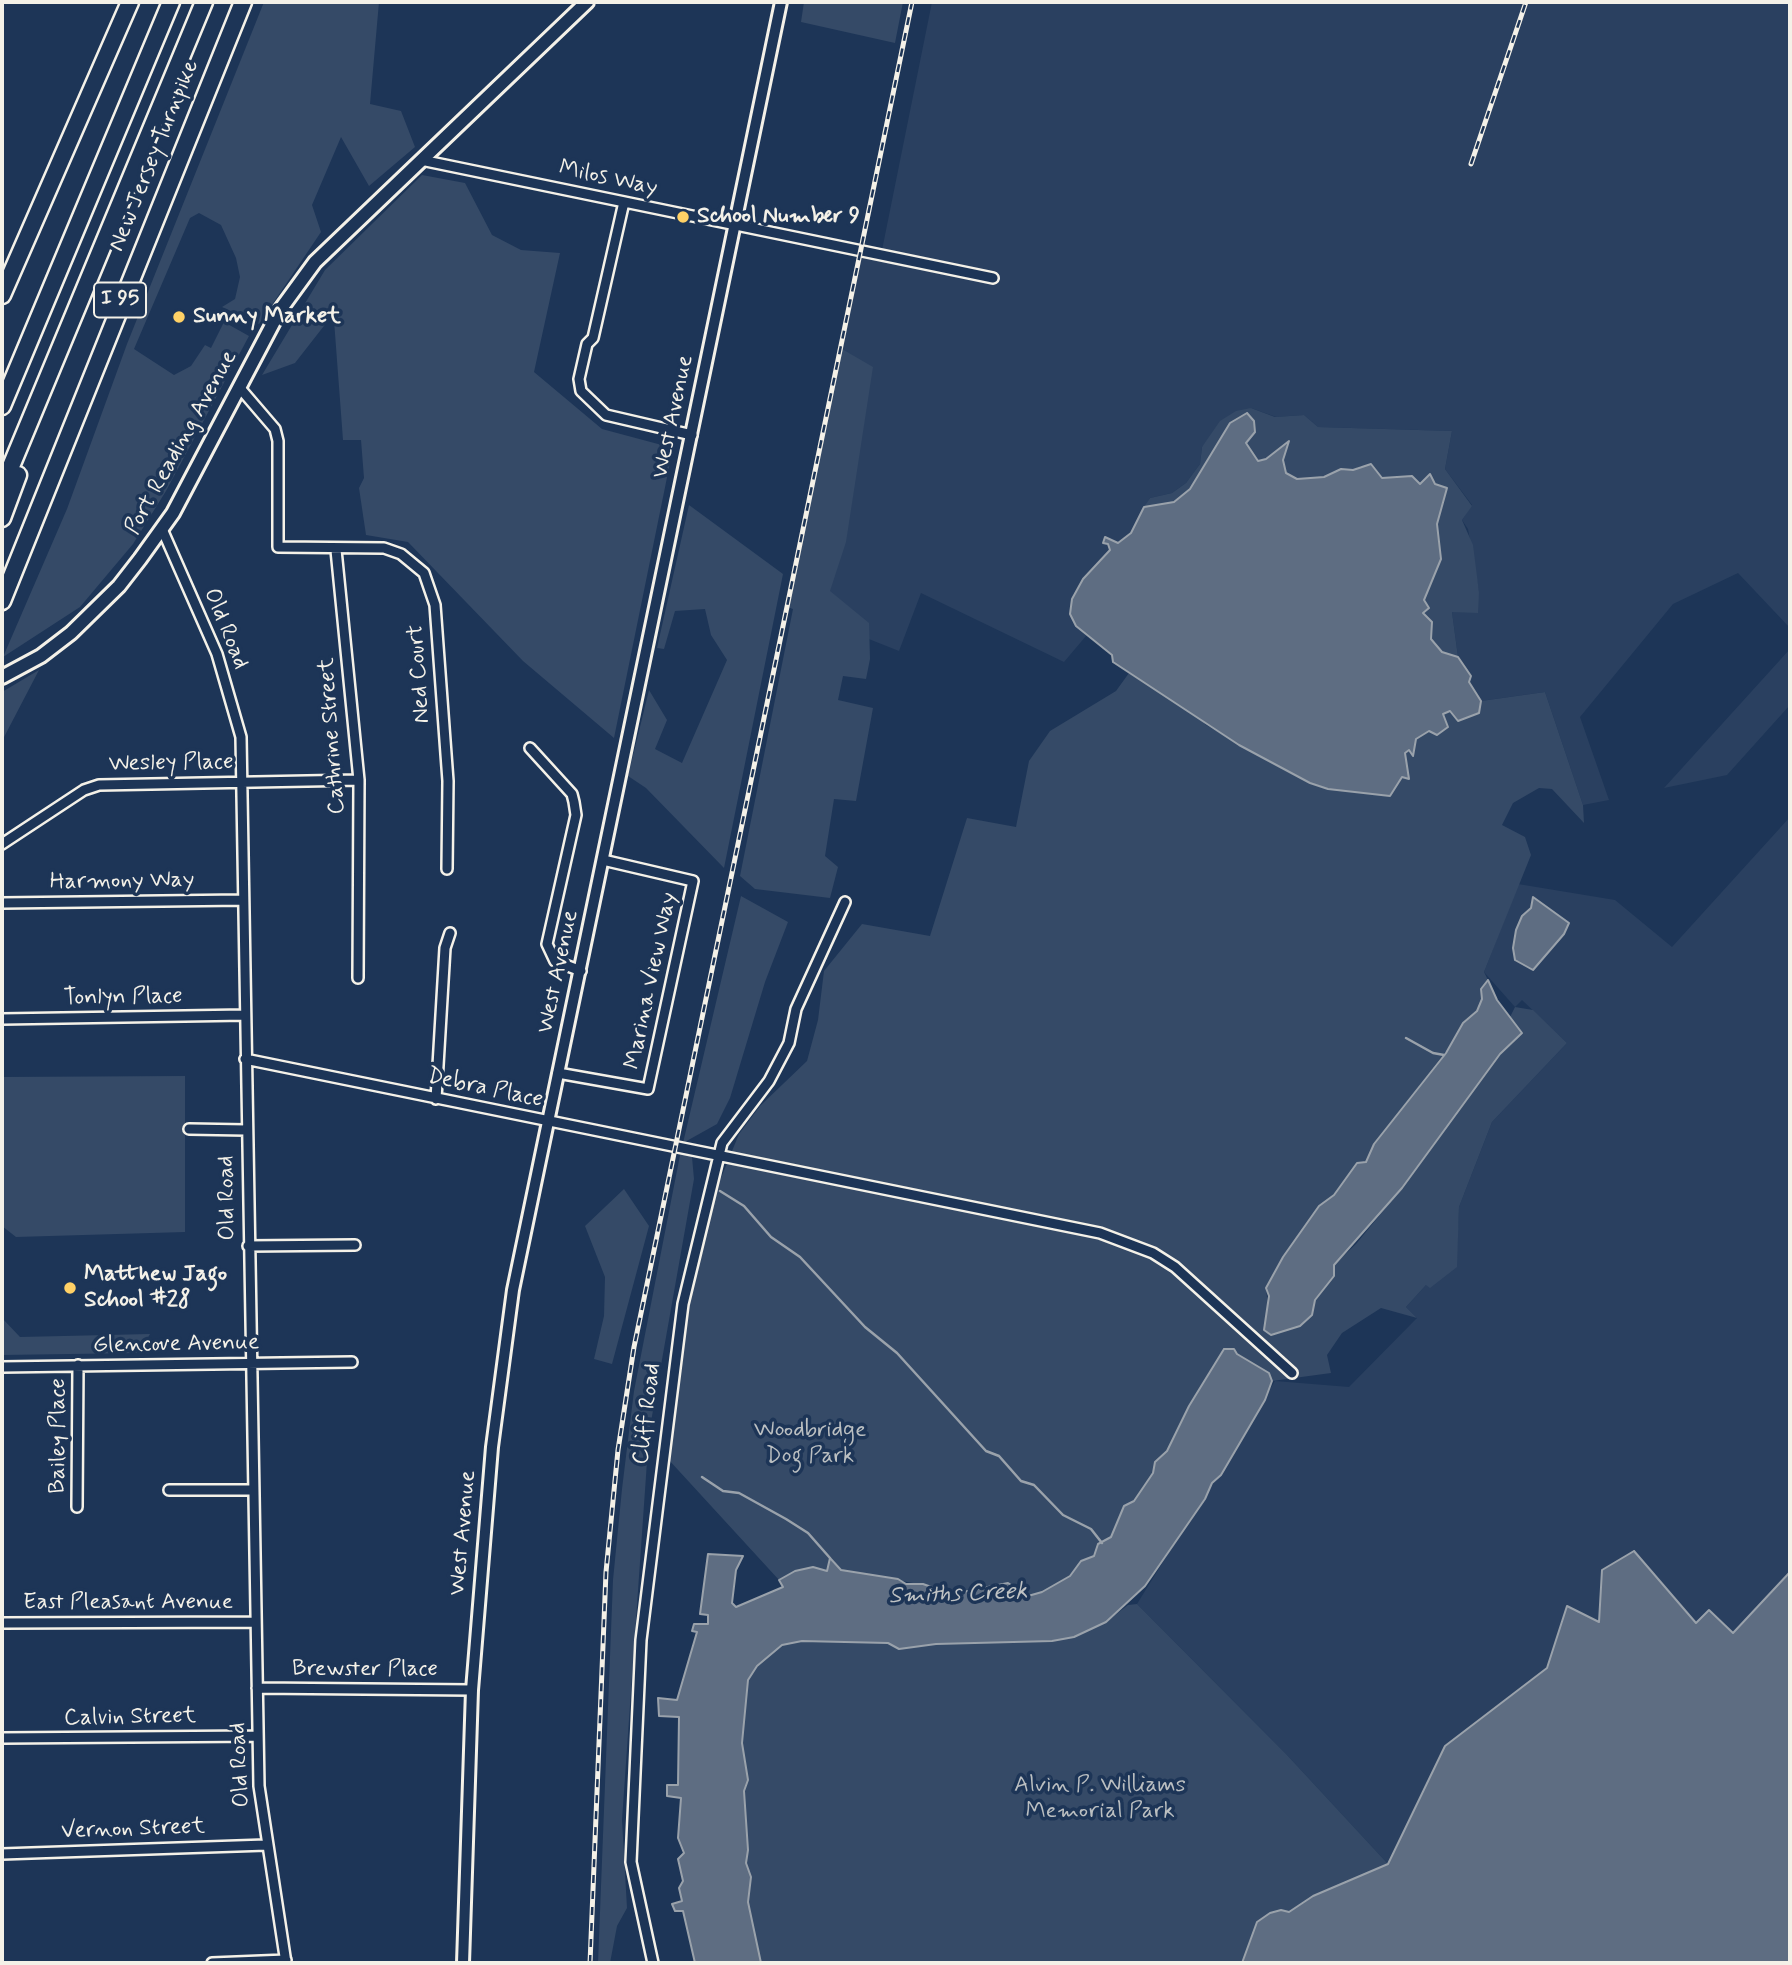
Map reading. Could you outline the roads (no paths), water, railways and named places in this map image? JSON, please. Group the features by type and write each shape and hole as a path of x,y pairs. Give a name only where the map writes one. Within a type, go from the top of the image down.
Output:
{"highway":[{"path":"2,295 130,2"},
{"name":"New Jersey Turnpike","path":"3,401 171,2"},
{"name":"New Jersey Turnpike","path":"2,488 204,2"},
{"name":"New Jersey Turnpike","path":"2,601 243,2"},
{"path":"2,518 92,271"}],"main road":[{"name":"Port Reading Avenue","path":"4,676 41,656 95,612 119,586 162,529 280,310 315,262 587,2"}],"street":[{"name":"West Avenue","path":"463,1963 472,1690 492,1447 511,1303 781,2"},
{"name":"Milos Way","path":"421,160 993,278"},
{"path":"624,202 593,338 584,356 579,379 580,391 606,415 692,435"},
{"path":"239,387 275,429 278,441 278,547 336,550"},
{"name":"Old Road","path":"162,529 217,653 238,724 248,1246 253,1363 259,1787 286,1962"},
{"name":"Ned Court","path":"336,550 384,548 401,554 424,573 431,589 448,781 447,869"},
{"name":"Cathrine Street","path":"336,550 359,780 358,978"},
{"path":"530,748 574,802 576,815 547,944 555,961 582,971"},
{"name":"Wesley Place","path":"2,844 91,787 359,780"},
{"name":"Marina View Way","path":"558,1073 648,1089 693,881 603,860"},
{"name":"Harmony Way","path":"2,903 242,900"},
{"name":"Cliff Road","path":"653,1963 631,1862 641,1640 674,1355 718,1154 728,1134 769,1081 789,1043 796,1009 845,902"},
{"path":"436,1099 445,948 450,933"},
{"name":"Tonlyn Place","path":"2,1019 245,1015"},
{"name":"Debra Place","path":"245,1059 1100,1233 1153,1253 1175,1267 1292,1373"},
{"path":"189,1129 246,1130"},
{"path":"248,1246 355,1245"},
{"name":"Glencove Avenue","path":"2,1367 352,1362"},
{"name":"Bailey Place","path":"78,1365 78,1507"},
{"path":"169,1490 253,1490"},
{"name":"East Pleasant Avenue","path":"2,1623 255,1622"},
{"name":"Brewster Place","path":"257,1688 472,1690"},
{"name":"Calvin Street","path":"2,1738 258,1736"},
{"name":"Vernon Street","path":"2,1854 266,1844"},
{"path":"212,1963 286,1962"}],"water":[{"path":"1247,413 1254,421 1255,432 1246,443 1258,461 1266,459 1289,441 1283,460 1286,473 1297,479 1324,477 1341,469 1353,470 1371,464 1382,478 1412,476 1420,484 1430,474 1435,484 1447,488 1437,524 1441,559 1424,600 1429,608 1423,613 1432,622 1431,639 1442,652 1458,657 1471,676 1469,682 1481,701 1479,713 1458,721 1450,711 1443,714 1448,727 1437,735 1429,731 1416,739 1413,756 1409,750 1405,753 1409,779 1402,777 1390,796 1328,789 1310,783 1239,745 1113,662 1112,655 1076,626 1070,614 1072,599 1083,579 1110,550 1108,544 1103,543 1105,537 1118,543 1131,533 1144,507 1174,502 1190,489 1230,423"},
{"path":"1533,897 1569,923 1564,934 1533,970 1515,960 1513,948 1516,930 1522,916 1531,908"},
{"path":"1488,980 1497,1000 1522,1033 1500,1054 1402,1188 1334,1265 1334,1276 1315,1300 1312,1315 1300,1326 1271,1335 1264,1330 1269,1296 1266,1288 1283,1257 1319,1206 1334,1195 1357,1163 1366,1162 1374,1144 1446,1053 1463,1023 1477,1011 1482,999 1481,989"},
{"name":"Smiths Creek","path":"1224,1349 1234,1349 1237,1354 1269,1373 1272,1381 1265,1400 1221,1475 1212,1483 1205,1499 1145,1586 1106,1622 1074,1637 1052,1641 936,1644 899,1649 888,1643 802,1641 782,1645 757,1666 748,1680 742,1743 748,1780 744,1791 748,1850 746,1863 751,1877 748,1902 761,1963 695,1963 683,1911 675,1911 672,1904 682,1901 679,1888 683,1881 678,1859 684,1853 678,1838 681,1798 667,1796 667,1785 678,1785 679,1717 659,1716 658,1698 677,1700 697,1632 692,1631 694,1624 708,1624 708,1615 700,1614 708,1554 743,1556 736,1570 732,1603 736,1607 783,1587 779,1580 795,1571 813,1567 827,1571 830,1558 841,1570 898,1579 906,1584 923,1584 940,1590 963,1592 1008,1583 1028,1596 1042,1592 1070,1576 1081,1561 1094,1556 1098,1544 1111,1537 1124,1506 1134,1501 1153,1473 1155,1462 1167,1451 1189,1406"},
{"path":"1634,1551 1696,1623 1709,1610 1733,1633 1790,1572 1790,1963 1242,1963 1257,1922 1270,1913 1281,1910 1289,1912 1313,1896 1388,1864 1445,1746 1547,1668 1567,1606 1599,1622 1602,1570"}],"waterway":[{"path":"1406,1038 1433,1053 1444,1055"},
{"path":"720,1191 744,1206 771,1237 800,1257 865,1327 897,1353 986,1451 999,1456 1021,1481 1034,1485 1063,1515 1091,1529 1102,1543"},
{"path":"702,1477 723,1491 739,1493 786,1519 808,1533 830,1558"}],"railway":[{"path":"590,1963 606,1572 618,1450 634,1347 912,2"},
{"path":"1471,164 1526,2"}],"place":[{"name":"School Number 9","path":"683,217"},
{"name":"Sunny Market","path":"179,317"},
{"name":"Matthew Jago School #28","path":"70,1288"}],"park label":[{"name":"Woodbridge Dog Park","path":"810,1444"},
{"name":"Alvin P. Williams Memorial Park","path":"1100,1799"}]}
